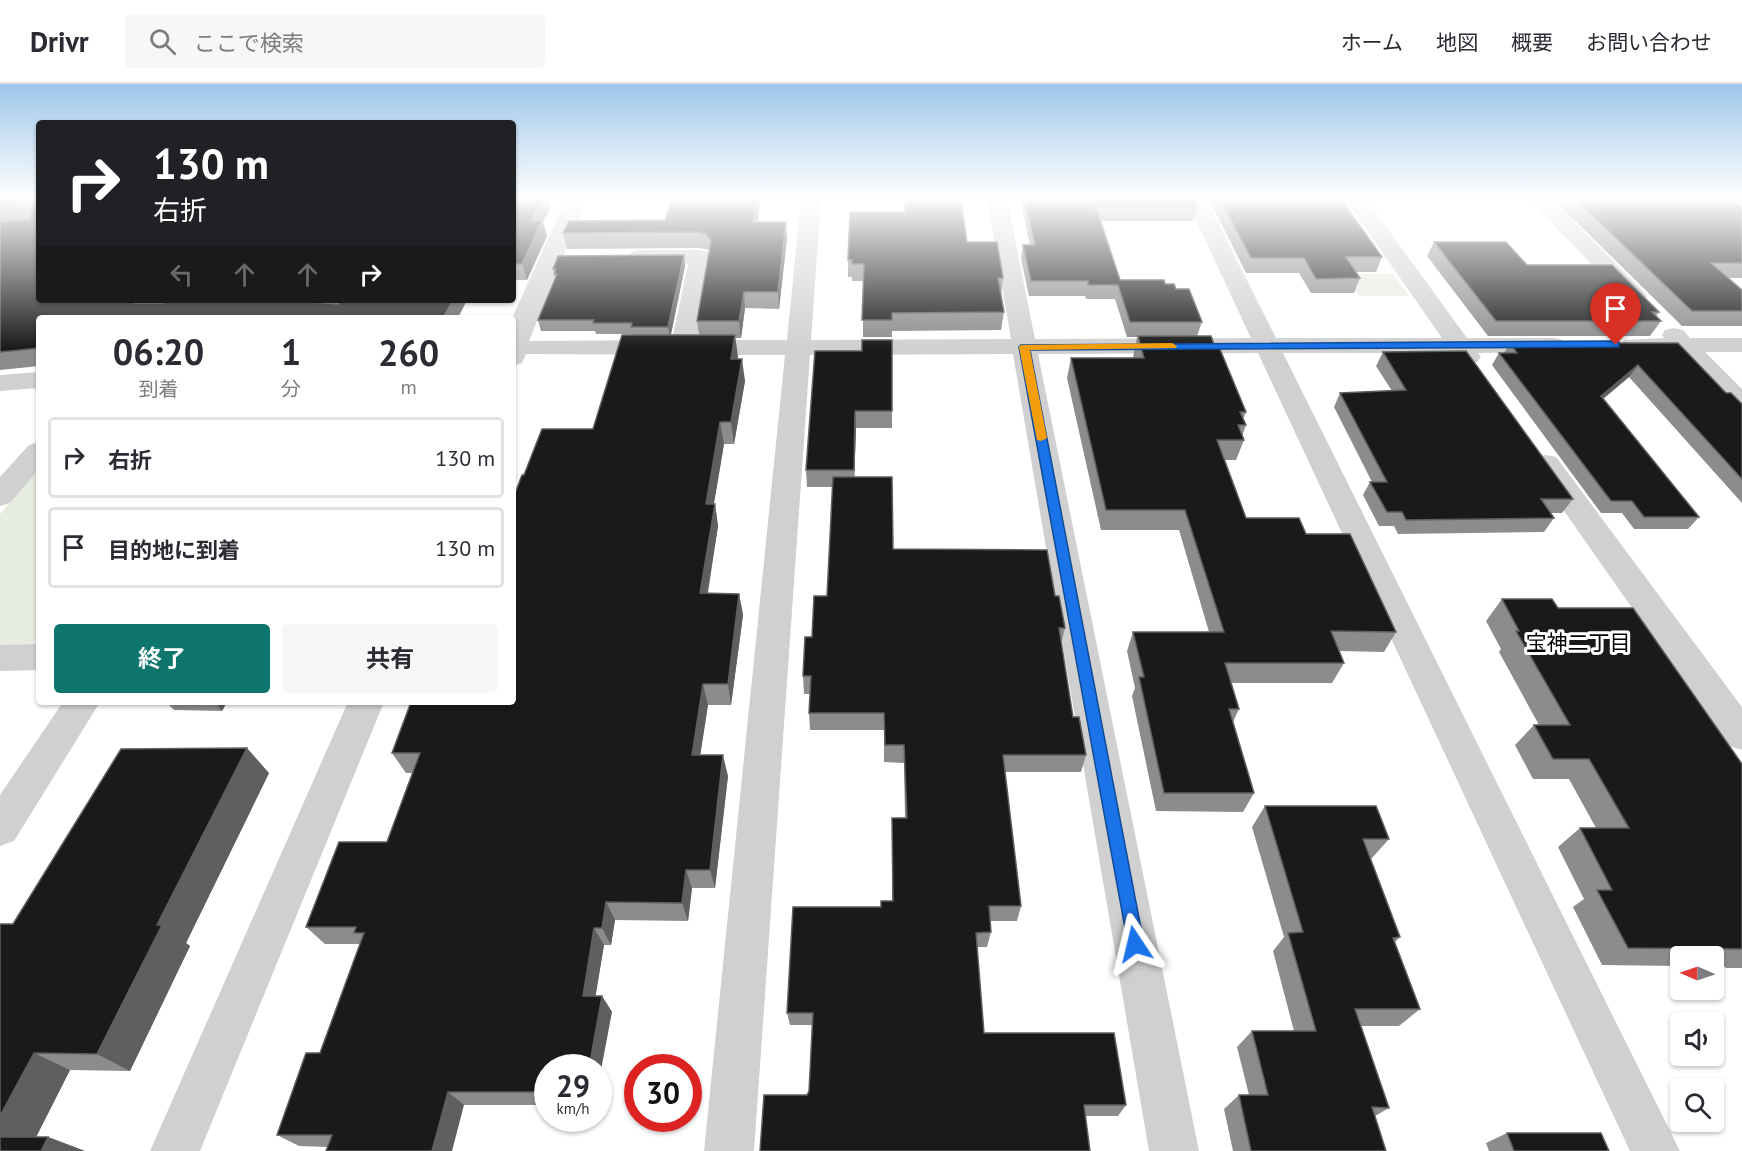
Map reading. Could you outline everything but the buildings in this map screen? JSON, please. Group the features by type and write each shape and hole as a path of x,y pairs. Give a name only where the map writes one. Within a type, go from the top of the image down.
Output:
{"street":[{"path":"516,337 562,258 564,249"},
{"path":"729,1151 806,249"},
{"path":"1006,249 1174,1151"},
{"path":"1220,249 1655,1151"},
{"path":"1390,249 1487,383"},
{"path":"1588,249 1742,404"},
{"path":"620,257 700,257 683,348"},
{"path":"516,353 683,348 1577,345"},
{"path":"1612,345 1742,345"},
{"path":"0,383 36,380"},
{"path":"1529,441 1742,735"},
{"path":"0,496 36,454"},
{"path":"0,658 36,657"},
{"path":"0,828 80,705"},
{"path":"175,1151 365,705"}],"shaded area":[{"path":"1345,274 1393,274 1409,296 1359,296"},
{"path":"36,472 36,649 0,649 0,514"}],"slow traffic":[{"path":"1041,438 1024,347 1172,346"}],"district":[{"name":"宝神二丁目","path":"1578,643"}],"route":[{"path":"1135,944 1024,347 1616,345"}]}
